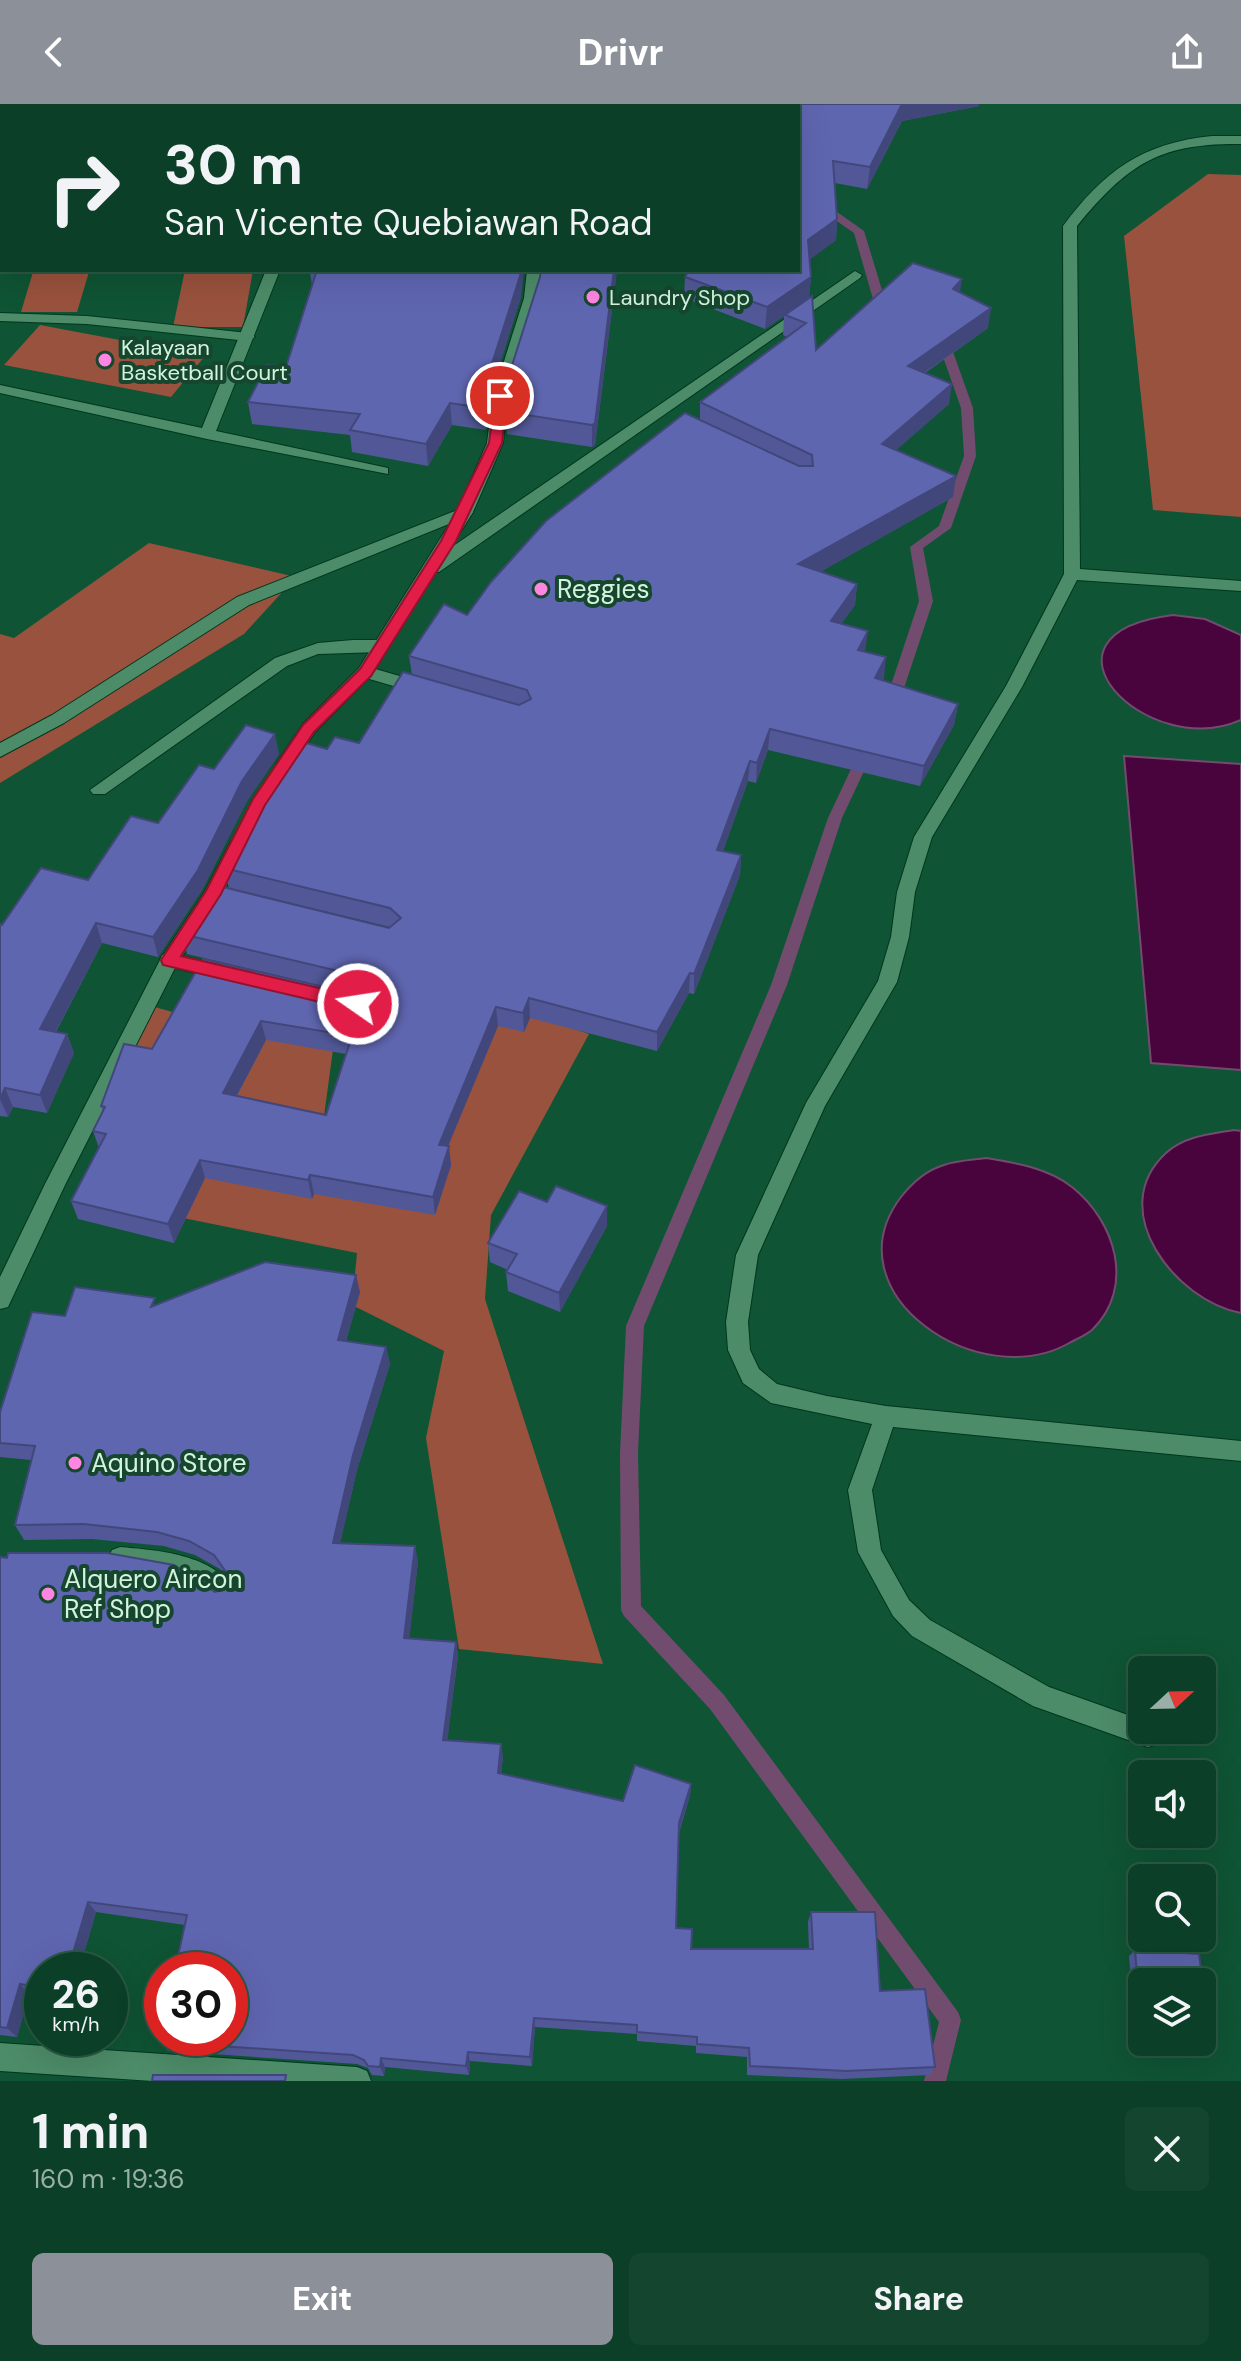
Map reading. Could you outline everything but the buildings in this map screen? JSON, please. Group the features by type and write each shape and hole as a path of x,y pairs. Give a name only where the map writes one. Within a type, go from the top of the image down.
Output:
{"street":[{"path":"1241,140 1183,142 1150,151 1095,194 1070,226 1072,574 1014,687 923,837 906,892 900,937 887,982 816,1103 747,1255 737,1322 739,1350 751,1376 771,1393 886,1416 1241,1451"},
{"path":"207,435 272,272"},
{"path":"275,778 309,728 365,672 433,568 465,512 495,443 500,396 531,298 534,272"},
{"path":"433,568 665,416 855,275"},
{"path":"0,317 87,320 248,337"},
{"path":"0,389 383,471"},
{"path":"0,751 58,719 243,601 465,512"},
{"path":"1072,574 1241,586"},
{"path":"99,790 281,662 306,649 321,645 380,646"},
{"path":"365,672 444,695"},
{"path":"0,1300 169,960 220,896 245,829"},
{"path":"169,960 242,977"},
{"path":"886,1416 860,1490 870,1552 901,1608 921,1628 1042,1697 1128,1728"},
{"path":"103,1556 175,1563 206,1576 222,1592"},
{"path":"0,2057 357,2081"}],"shaded area":[{"path":"1208,174 1241,175 1241,517 1153,510 1124,236"},
{"path":"33,272 89,272 77,312 21,312"},
{"path":"185,272 253,272 243,327 173,327"},
{"name":"Kalayaan Basketball Court","path":"40,325 205,356 171,397 4,365"},
{"path":"149,543 296,577 244,634 0,783 0,634 14,638"},
{"path":"1173,615 1205,619 1241,635 1241,720 1205,728 1169,724 1138,710 1114,690 1102,668 1106,645 1128,627"},
{"path":"1124,756 1241,764 1241,1070 1151,1063"},
{"path":"438,982 589,1034 491,1215 485,1299 603,1664 459,1649 426,1438 444,1351 352,1305 357,1253 183,1218 221,1148 91,1112 151,1006 263,1037 335,1035 319,1153"},
{"path":"1241,1131 1241,1313 1217,1305 1193,1291 1172,1272 1156,1250 1145,1226 1142,1200 1149,1176 1173,1147 1198,1137"},
{"path":"986,1158 1042,1171 1072,1187 1099,1218 1115,1255 1116,1275 1106,1313 1084,1335 1035,1355 996,1356 958,1345 924,1326 899,1299 884,1268 884,1233 901,1197 910,1187 938,1167"}],"waterway":[{"path":"819,204 859,231 883,313"},
{"path":"892,703 926,601 916,547 945,528 970,456 967,408 946,349 936,343"},
{"path":"866,752 835,818 779,985 635,1326 629,1453 631,1610 717,1702 950,2020 935,2081"}],"place":[{"name":"Laundry Shop","path":"593,297"},
{"name":"Kalayaan Basketball Court","path":"105,360"},
{"name":"Reggies","path":"541,589"},
{"name":"Aquino Store","path":"75,1463"},
{"name":"Alquero Aircon Ref Shop","path":"48,1594"}],"route":[{"path":"358,1004 169,960 213,894 258,803 309,728 365,672 449,541 495,443 500,396"}]}
